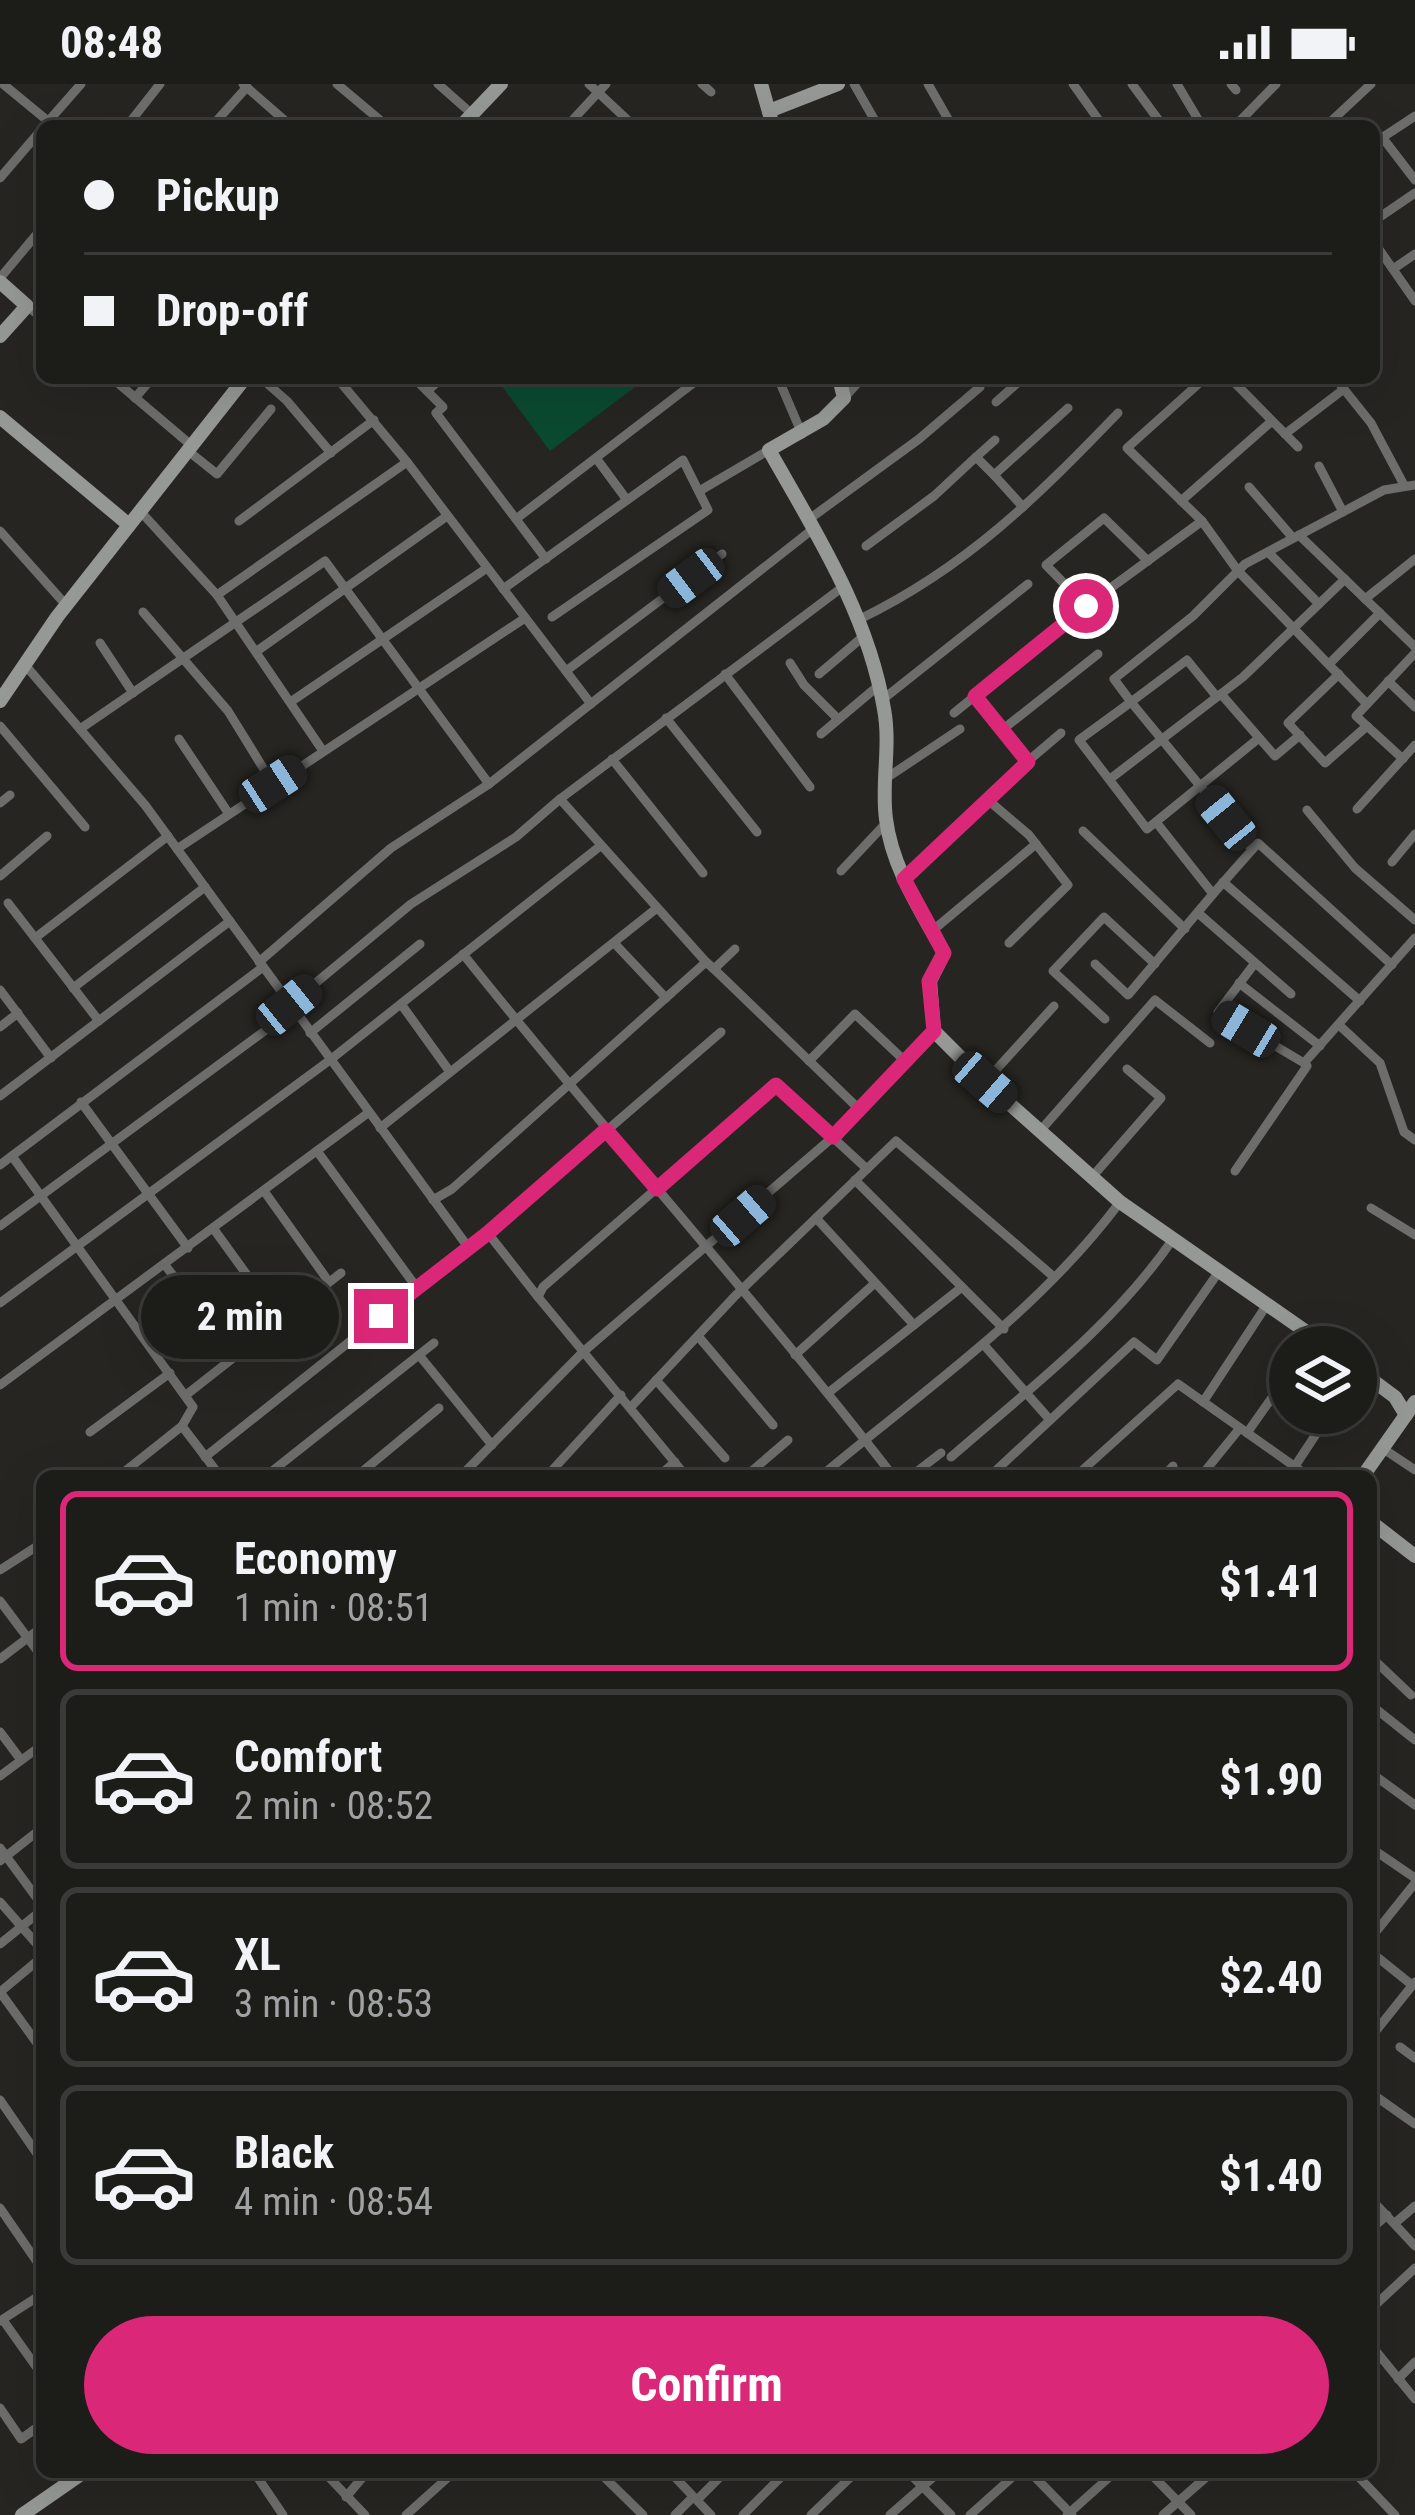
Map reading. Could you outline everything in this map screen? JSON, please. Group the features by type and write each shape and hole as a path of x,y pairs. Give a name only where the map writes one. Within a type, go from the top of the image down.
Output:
{"street":[{"path":"3,84 42,120"},
{"path":"51,120 81,84"},
{"path":"132,120 160,84"},
{"path":"337,84 380,120"},
{"path":"438,84 466,120 501,84"},
{"path":"761,84 771,118 838,84"},
{"path":"854,84 875,120"},
{"path":"928,84 949,120"},
{"path":"1072,84 1099,120"},
{"path":"1132,84 1159,120"},
{"path":"1177,84 1198,120"},
{"path":"1241,120 1276,84"},
{"path":"1332,120 1371,84"},
{"path":"217,120 245,85 284,120"},
{"path":"572,120 598,87 628,120"},
{"path":"1380,139 1415,116"},
{"path":"0,178 36,137"},
{"path":"1380,142 1415,180"},
{"path":"1380,217 1415,193"},
{"path":"36,235 0,280 36,313"},
{"path":"1380,250 1415,302"},
{"path":"1394,269 1415,254"},
{"path":"0,336 27,306"},
{"path":"119,384 217,474 271,410"},
{"path":"135,398 147,384"},
{"path":"0,700 66,605 240,384"},
{"path":"268,384 331,453"},
{"path":"342,384 591,704"},
{"path":"420,384 443,407 436,413 546,559"},
{"path":"427,391 435,384"},
{"path":"517,519 692,384"},
{"path":"781,384 802,434"},
{"path":"840,384 844,398"},
{"path":"701,490 802,434 857,384"},
{"path":"0,1165 261,965 391,848 489,784 591,704 978,384"},
{"path":"995,402 1016,384"},
{"path":"1198,384 1127,448 1202,521 1238,571 1367,704"},
{"path":"1236,384 1298,448"},
{"path":"1252,850 1114,679 1193,616 1238,571 1384,490 1409,485 1371,423 1340,384"},
{"path":"1285,434 1344,389"},
{"path":"994,475 1068,408"},
{"path":"860,619 916,590 986,543 1118,413"},
{"path":"0,417 129,525"},
{"path":"239,521 374,420"},
{"path":"1181,501 1271,421"},
{"path":"866,546 934,496 994,440"},
{"path":"770,450 866,635 888,746 886,824 904,879 944,953 929,981 934,1031 1120,1202 1268,1303 1293,1326"},
{"path":"976,457 1023,507"},
{"path":"596,458 627,500"},
{"path":"503,590 683,460 708,510 552,617"},
{"path":"217,595 407,462"},
{"path":"1319,466 1343,512"},
{"path":"1249,487 1296,537 1413,644 1388,682 1356,716 1403,759"},
{"path":"140,511 217,595 323,751"},
{"path":"257,651 448,516"},
{"path":"1086,606 1046,566 1104,518 1148,561"},
{"path":"954,713 1086,606 1202,521"},
{"path":"0,531 66,605"},
{"path":"1268,552 1319,604"},
{"path":"566,671 722,554"},
{"path":"1365,598 1415,559"},
{"path":"80,729 325,561 489,784"},
{"path":"292,701 487,568"},
{"path":"1109,779 1219,696 1345,579"},
{"path":"821,734 1028,584"},
{"path":"0,1226 291,1007 411,904 516,837 612,759 844,586"},
{"path":"143,611 228,712 273,784"},
{"path":"1329,664 1380,614"},
{"path":"177,849 525,618"},
{"path":"819,674 866,635"},
{"path":"100,643 134,693"},
{"path":"1001,730 1098,653"},
{"path":"1259,738 1148,829 1079,740 1187,660 1219,696 1259,738 1275,756 1300,735"},
{"path":"790,663 804,685 838,719"},
{"path":"26,666 168,836 468,1246"},
{"path":"725,674 810,787"},
{"path":"1339,674 1288,723 1325,763 1367,726"},
{"path":"1388,682 1415,707"},
{"path":"975,696 1028,762"},
{"path":"666,718 757,832"},
{"path":"0,726 85,827"},
{"path":"885,779 960,729"},
{"path":"904,879 1061,733"},
{"path":"179,739 229,814"},
{"path":"1358,809 1415,745"},
{"path":"612,759 703,873"},
{"path":"560,799 710,965 860,1110"},
{"path":"988,800 1036,844 1068,885 1009,943"},
{"path":"1307,810 1355,868 1415,920"},
{"path":"1156,822 1213,894"},
{"path":"841,871 886,824"},
{"path":"1083,831 1185,929"},
{"path":"1392,862 1415,834"},
{"path":"0,876 47,836"},
{"path":"35,938 168,836"},
{"path":"1095,964 1128,994 1258,843 1392,965"},
{"path":"932,931 1036,844"},
{"path":"0,1303 330,1060 599,847"},
{"path":"1223,882 1360,1001"},
{"path":"73,988 205,887"},
{"path":"8,903 98,1022"},
{"path":"380,1128 657,908"},
{"path":"1198,913 1291,994"},
{"path":"1106,1019 1053,971 1104,917 1155,964"},
{"path":"0,1096 230,921"},
{"path":"1304,1064 1415,938"},
{"path":"310,1033 420,944"},
{"path":"617,946 666,998"},
{"path":"433,1199 452,1189 666,998 735,949"},
{"path":"463,954 567,1086 708,1247 888,1470"},
{"path":"1235,1172 1307,1066 1218,1012 1255,962"},
{"path":"1239,983 1319,1046"},
{"path":"0,990 51,1058"},
{"path":"1040,1131 1155,1000 1210,1043"},
{"path":"401,1004 451,1072"},
{"path":"985,1082 1054,1006"},
{"path":"0,1027 18,1013"},
{"path":"809,1061 855,1014 906,1062"},
{"path":"1339,1024 1380,1063 1404,1132 1415,1140"},
{"path":"467,1470 583,1352 833,1137 934,1031"},
{"path":"205,1457 488,1233 721,1032"},
{"path":"1092,1177 1161,1098 1127,1069"},
{"path":"538,1297 543,1287 776,1085 867,1169"},
{"path":"81,1102 188,1248"},
{"path":"0,1385 368,1113"},
{"path":"631,1406 741,1290 896,1141 1054,1277"},
{"path":"317,1151 417,1288"},
{"path":"12,1156 170,1372 193,1412 127,1470"},
{"path":"855,1180 1004,1329"},
{"path":"264,1191 329,1282"},
{"path":"828,1470 1004,1329 1090,1243 1120,1202"},
{"path":"1371,1208 1415,1235"},
{"path":"815,1218 914,1325"},
{"path":"213,1228 281,1322"},
{"path":"488,1233 681,1470"},
{"path":"921,1470 1025,1392 1114,1312 1145,1280 1173,1239"},
{"path":"165,1265 236,1357"},
{"path":"996,1470 1134,1342 1157,1360 1220,1270"},
{"path":"186,1395 340,1273"},
{"path":"795,1354 875,1283"},
{"path":"828,1393 962,1287"},
{"path":"1203,1402 1268,1303"},
{"path":"698,1336 773,1425"},
{"path":"274,1470 434,1343"},
{"path":"984,1345 1050,1420"},
{"path":"418,1355 492,1445"},
{"path":"90,1432 170,1372"},
{"path":"656,1381 725,1458"},
{"path":"1083,1470 1178,1384 1296,1470"},
{"path":"1367,1470 1411,1409 1377,1385"},
{"path":"552,1470 621,1395"},
{"path":"1208,1470 1269,1399"},
{"path":"364,1470 439,1408"},
{"path":"182,1426 215,1470"},
{"path":"1300,1470 1319,1434"},
{"path":"753,1470 788,1440"},
{"path":"1382,1448 1415,1470"},
{"path":"666,1470 675,1462"},
{"path":"1169,1470 1173,1466"},
{"path":"1377,1527 1415,1556"},
{"path":"0,1570 36,1548"},
{"path":"0,1601 36,1649"},
{"path":"0,1659 36,1632"},
{"path":"1377,1663 1412,1695"},
{"path":"1377,1710 1415,1741"},
{"path":"0,1732 21,1760"},
{"path":"0,1776 36,1749"},
{"path":"1377,1777 1415,1805"},
{"path":"36,1832 2,1855 36,1899"},
{"path":"1377,1852 1415,1880 1377,1930"},
{"path":"0,1903 36,1946"},
{"path":"0,1944 36,1913"},
{"path":"1377,1956 1414,1983 1377,2029"},
{"path":"36,1959 0,1992 36,2042"},
{"path":"1400,2047 1415,2058"},
{"path":"1377,2097 1415,2124"},
{"path":"0,2100 36,2152"},
{"path":"1377,2204 1415,2246"},
{"path":"1377,2226 1415,2206"},
{"path":"0,2208 36,2260"},
{"path":"1377,2303 1415,2268"},
{"path":"36,2298 2,2320 36,2367"},
{"path":"1377,2353 1415,2399"},
{"path":"1398,2379 1415,2362"},
{"path":"0,2408 21,2439 36,2428"},
{"path":"22,2515 75,2478"},
{"path":"258,2478 283,2515"},
{"path":"329,2478 361,2511"},
{"path":"346,2497 362,2478"},
{"path":"406,2515 447,2478"},
{"path":"604,2478 644,2515"},
{"path":"676,2478 711,2515"},
{"path":"676,2515 717,2478"},
{"path":"742,2515 780,2478"},
{"path":"811,2515 850,2478"},
{"path":"914,2478 950,2515"},
{"path":"890,2515 933,2478"},
{"path":"970,2515 1011,2478"},
{"path":"1036,2478 1070,2514 1109,2478"},
{"path":"1155,2478 1191,2515"},
{"path":"1162,2515 1205,2478"},
{"path":"1360,2478 1395,2515"},
{"path":"344,2515 361,2511"}],"green space":[{"path":"500,384 639,384 550,451"}],"route":[{"path":"381,1316 488,1233 606,1130 657,1189 776,1085 833,1137 867,1103 934,1031 929,981 944,953 904,879 1028,762 975,696 1086,606"}]}
